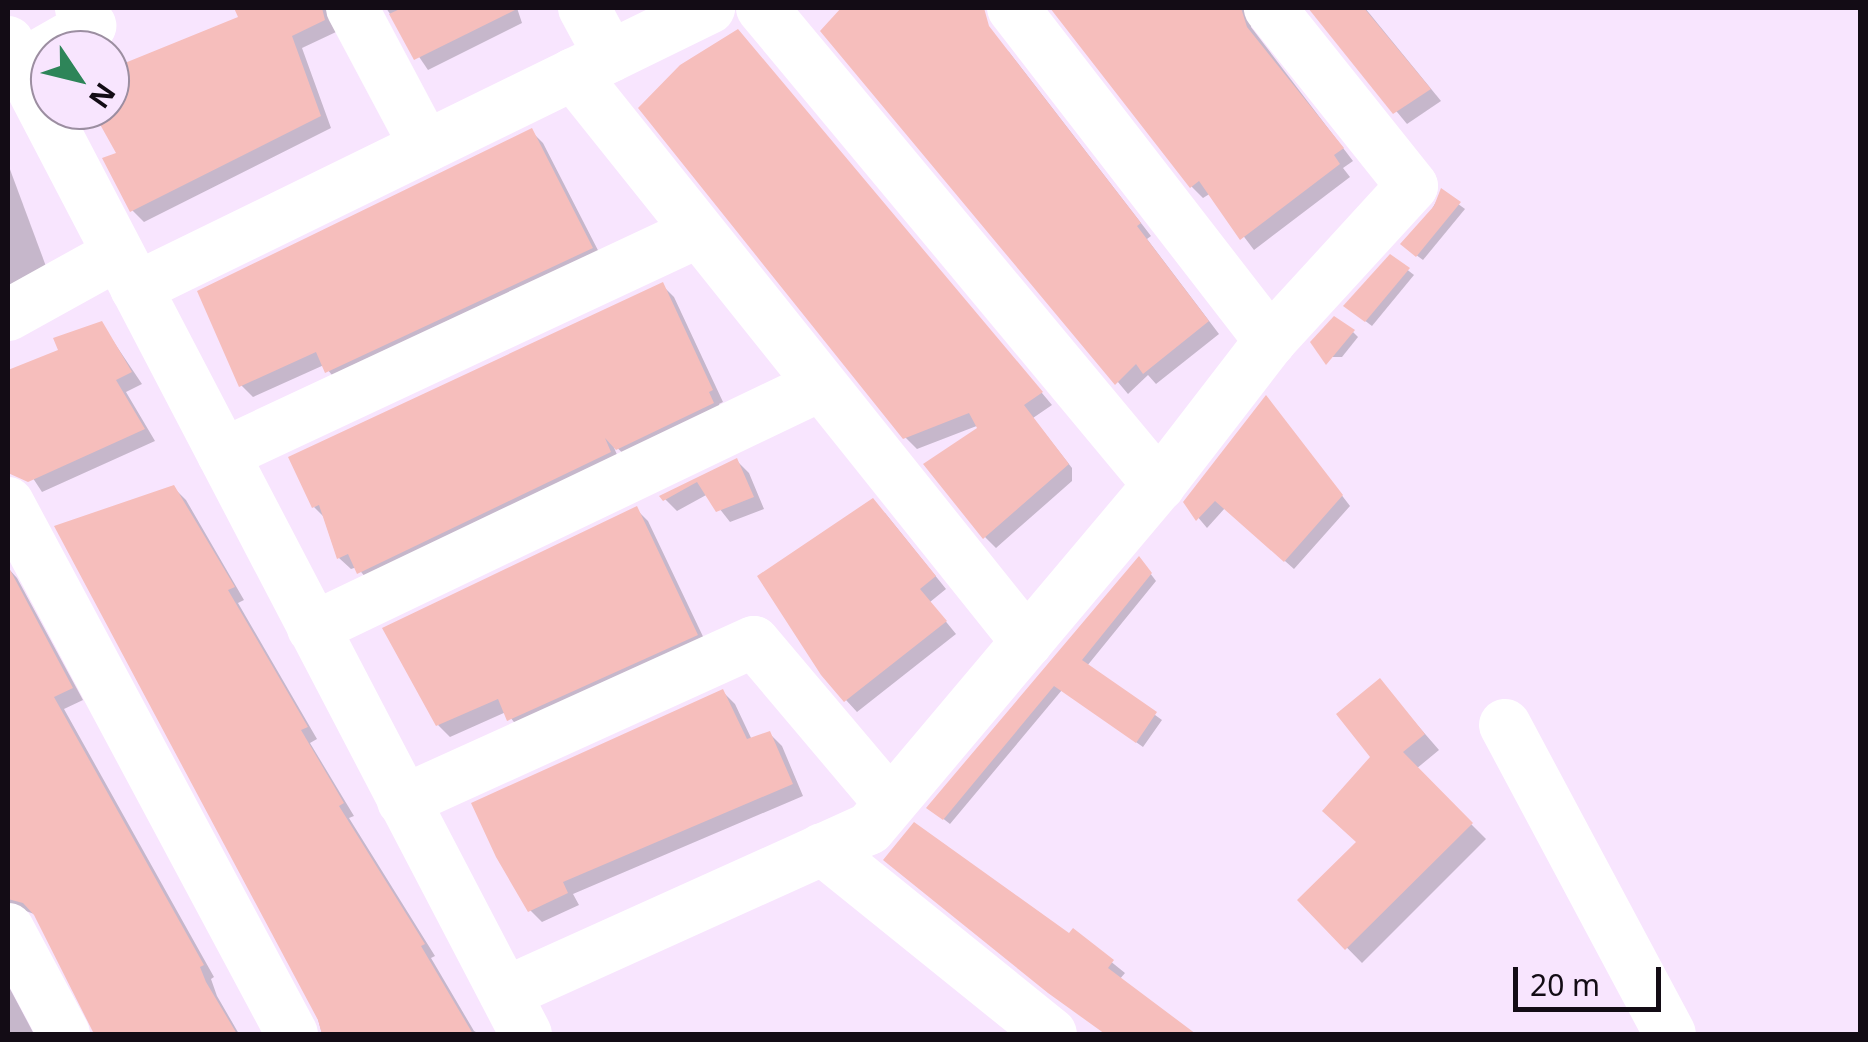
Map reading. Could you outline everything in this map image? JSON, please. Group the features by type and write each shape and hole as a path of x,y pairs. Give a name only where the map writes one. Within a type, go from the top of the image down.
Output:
{"street":[{"path":"80,8 90,26 12,61 127,271 515,1014 822,850 869,829 1159,486 1270,341 1412,186 1270,8"},
{"path":"352,8 426,147"},
{"path":"584,8 592,65 698,232 1026,642"},
{"path":"8,315 127,271 426,147 709,8"},
{"path":"762,8 1159,486"},
{"path":"1013,8 1270,341"},
{"path":"223,454 698,232"},
{"path":"313,628 822,385"},
{"path":"8,503 292,1034"},
{"path":"404,801 754,642 890,803"},
{"path":"1505,724 1670,1034"},
{"path":"822,850 1051,1034"},
{"path":"8,929 64,1034"}],"building":[{"path":"234,8 322,8 325,20 292,36 321,116 130,212 102,158 116,153 103,130 130,130 130,61 238,17"},
{"path":"402,8 519,8 414,60 389,14"},
{"path":"841,8 984,8 989,26 1141,223 1137,226 1209,321 1143,374 1136,364 1115,385 820,31"},
{"path":"1050,8 1241,8 1247,27 1344,148 1334,155 1340,164 1240,240 1199,181 1190,188"},
{"path":"1308,8 1364,8 1431,89 1393,114"},
{"path":"738,29 1043,392 1024,405 1069,464 983,539 923,464 977,428 969,413 903,439 638,108 680,65"},
{"path":"532,128 593,248 325,373 316,352 239,387 197,291"},
{"path":"1441,188 1461,202 1416,257 1400,244 1434,206"},
{"path":"1390,254 1410,268 1365,322 1343,306"},
{"path":"663,282 713,390 709,392 714,403 616,450 605,438 611,452 357,574 348,554 337,559 319,505 312,508 288,457"},
{"path":"1334,316 1355,330 1326,365 1310,342"},
{"path":"102,321 132,372 116,380 145,429 28,482 8,473 8,370 58,350 53,338"},
{"path":"1266,395 1343,495 1284,562 1215,501 1196,521 1183,502"},
{"path":"737,458 754,497 716,512 697,482 663,501 659,496"},
{"path":"174,485 235,587 228,590 308,727 301,730 344,803 339,806 425,944 421,946 473,1034 322,1034 54,526"},
{"path":"873,498 936,576 920,589 947,621 844,702 821,675 757,576"},
{"path":"637,506 698,635 507,721 498,699 436,726 382,628"},
{"path":"1139,556 1152,573 1082,660 1157,712 1136,743 1054,686 943,820 926,808"},
{"path":"8,566 73,688 54,697 204,965 200,967 206,982 237,1034 94,1034 34,915 23,903 8,899"},
{"path":"1380,678 1425,734 1403,752 1473,823 1345,950 1297,900 1356,842 1322,811 1370,757 1336,714"},
{"path":"723,689 747,739 770,731 793,784 563,882 568,893 528,912 471,803"},
{"path":"914,822 1069,933 1073,928 1114,960 1108,968 1196,1034 1105,1034 1048,993 883,860"}]}
